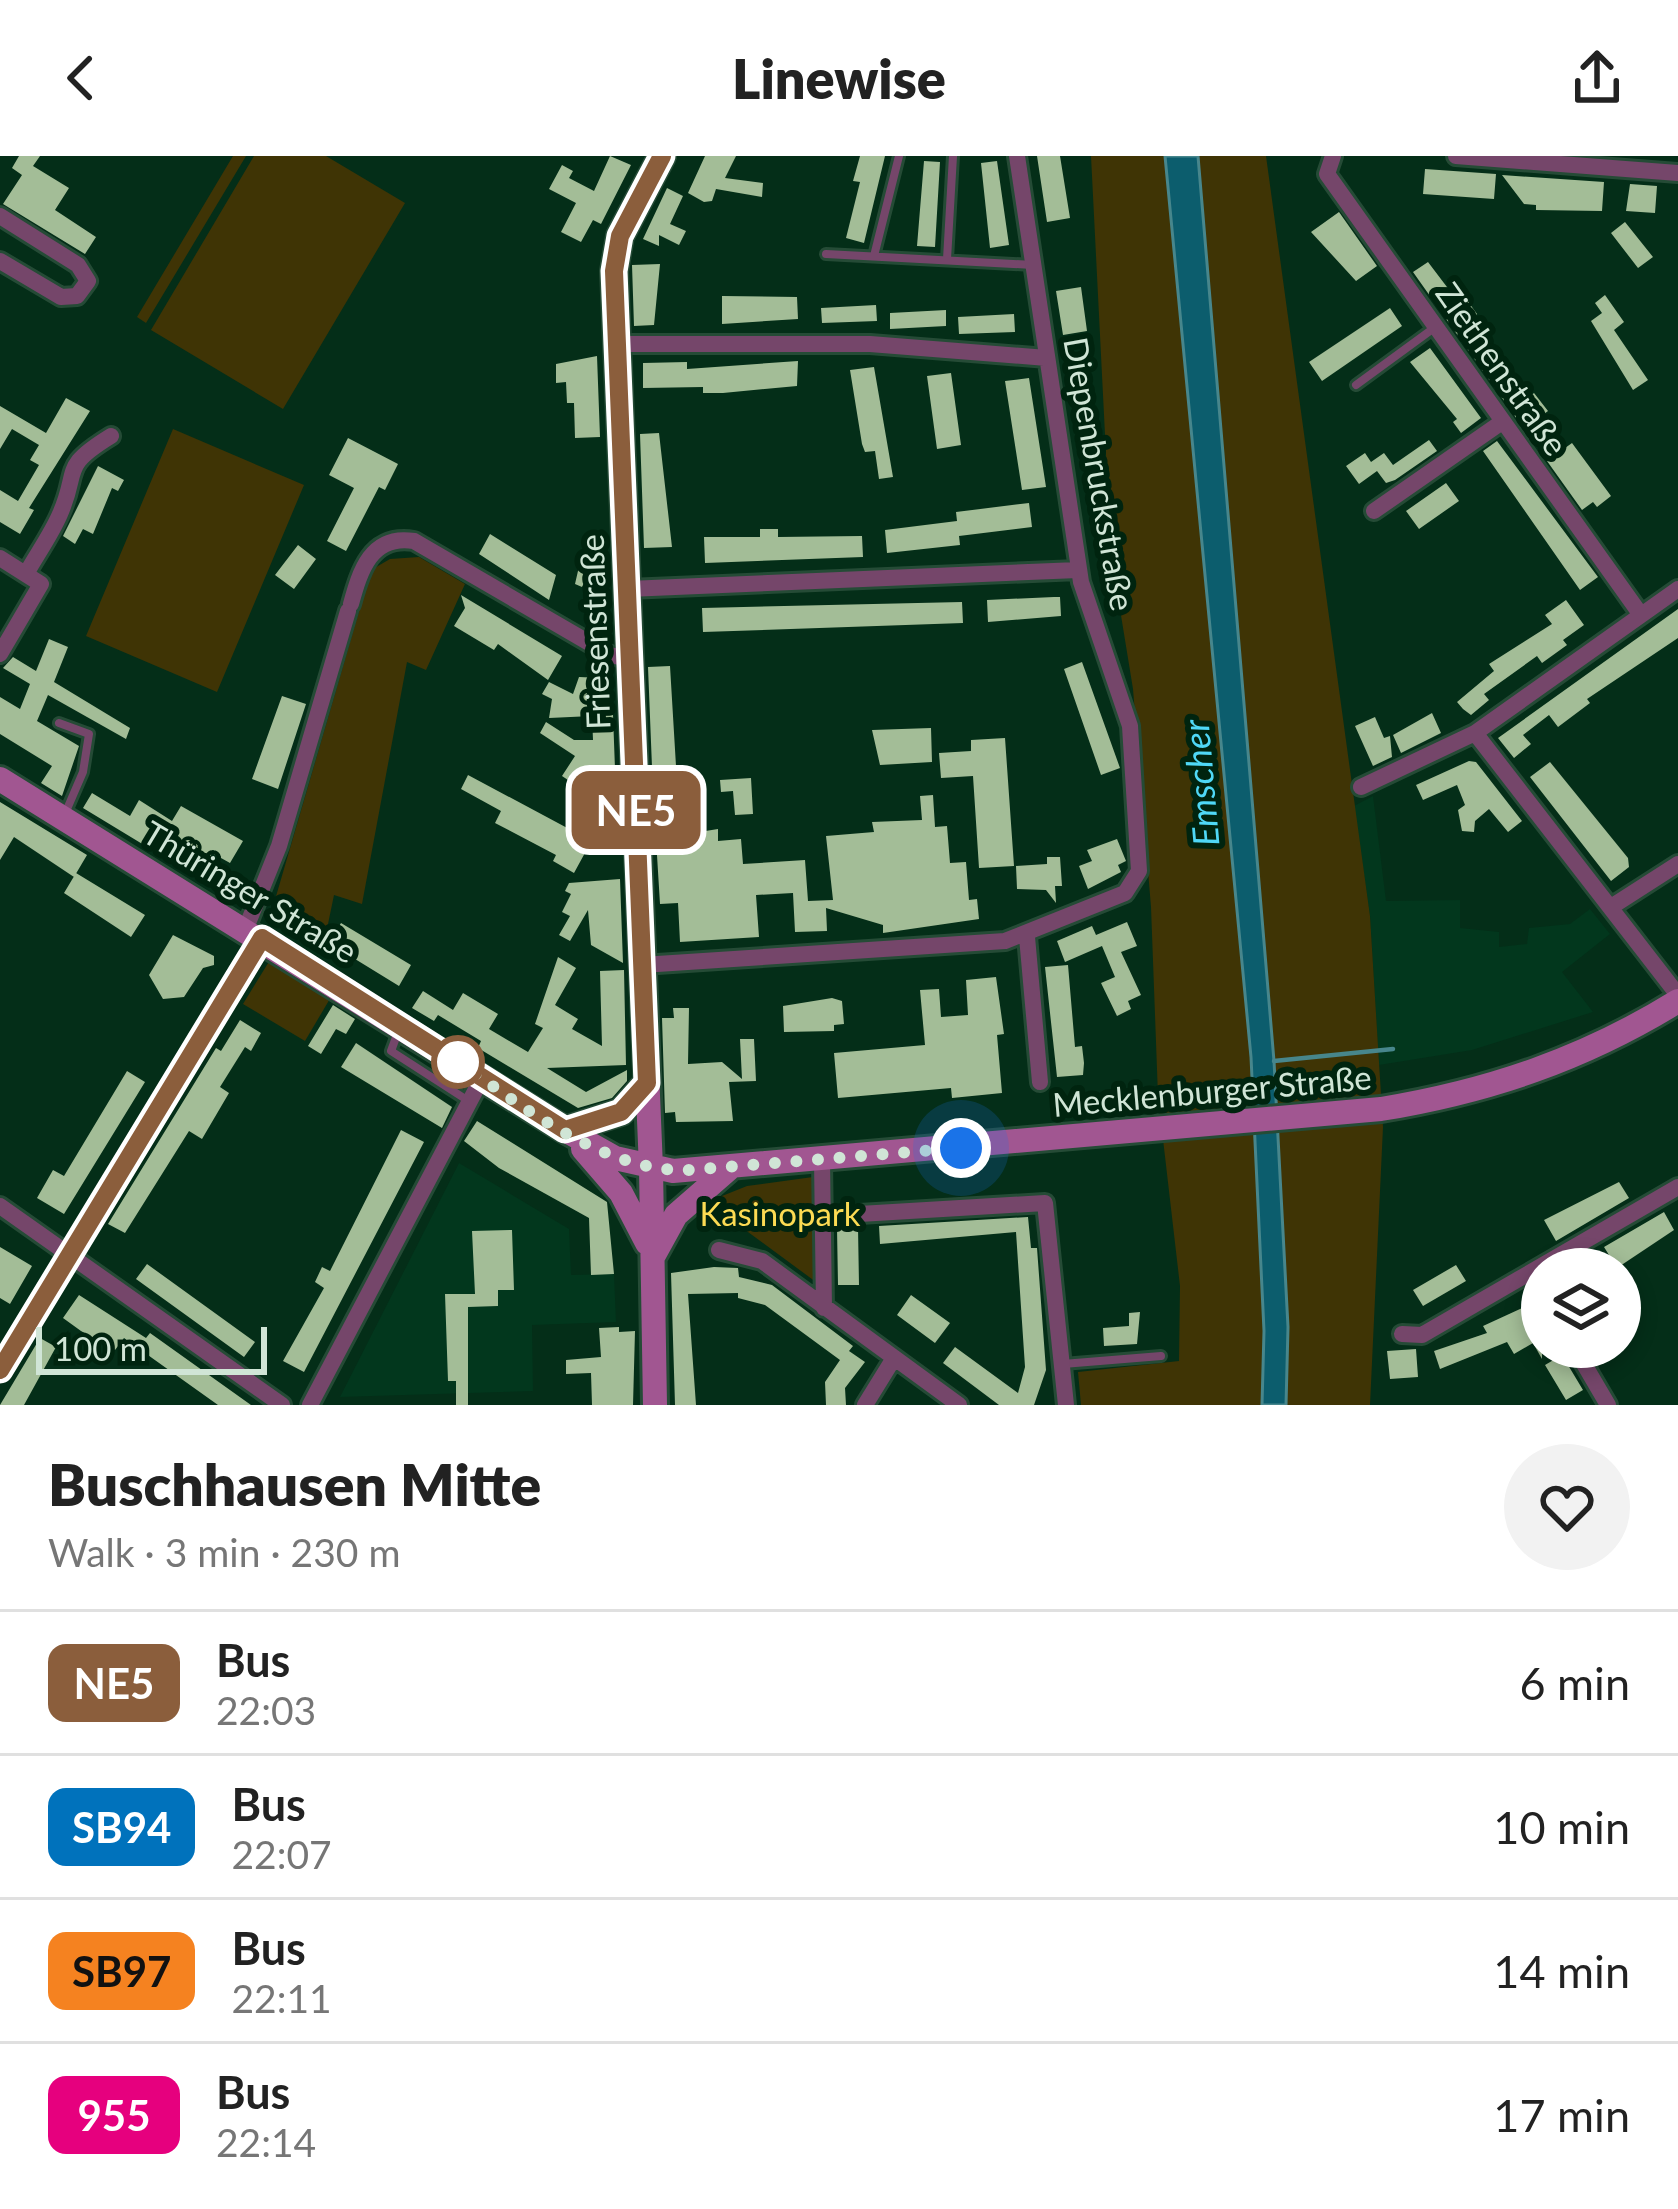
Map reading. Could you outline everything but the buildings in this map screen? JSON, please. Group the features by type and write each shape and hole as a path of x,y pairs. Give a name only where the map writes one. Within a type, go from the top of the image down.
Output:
{"street":[{"name":"Friesenstraße","path":"656,1405 616,254 662,156"},
{"name":"Diepenbruckstraße","path":"1017,156 1078,570 1130,726 1138,871 1125,893 1027,937"},
{"path":"1456,156 1678,173"},
{"name":"Ziethenstraße","path":"1328,162 1436,328 1641,615"},
{"path":"0,216 78,266 88,281 77,296 61,297 0,261"},
{"path":"616,344 870,344 1047,358"},
{"path":"1374,511 1502,422"},
{"path":"0,653 63,509 66,482 82,454 111,436"},
{"path":"0,1370 72,1255 254,933 362,566 372,552 396,541 414,542 610,655 629,659"},
{"path":"0,558 34,579"},
{"path":"628,589 1078,570"},
{"path":"1361,788 1474,734 1678,589"},
{"path":"1474,734 1678,998"},
{"name":"Thüringer Straße","path":"0,779 565,1130 615,1158 651,1168"},
{"path":"1611,907 1678,863"},
{"path":"642,965 1027,937 1040,1082"},
{"name":"Mecklenburger Straße","path":"651,1168 822,1160 1327,1114 1451,1097 1546,1070 1616,1039 1678,998"},
{"path":"310,1405 482,1078"},
{"path":"647,1083 621,1112 565,1130 621,1192 653,1257"},
{"path":"822,1160 824,1308"},
{"path":"653,1257 676,1215 731,1167"},
{"path":"1574,1248 1678,1187"},
{"path":"826,1216 1046,1202 1065,1396 1050,1405"},
{"path":"0,1206 282,1405"},
{"path":"719,1250 762,1261 959,1405"},
{"path":"1402,1334 1422,1335 1521,1279"},
{"path":"865,1405 894,1358"},
{"path":"1586,1368 1608,1405"}],"lane":[{"path":"874,256 898,156"},
{"path":"947,260 953,156"},
{"path":"826,254 1033,265"},
{"path":"1356,385 1436,328"},
{"path":"59,723 89,734 83,772 63,817"},
{"path":"400,1025 391,1051 470,1102"},
{"path":"1063,1364 1161,1356"}],"shaded area":[{"path":"1373,796 1386,901 1460,900 1460,928 1499,932 1499,947 1527,944 1529,928 1570,924 1590,909 1610,934 1562,972 1593,1012 1472,1050 1379,1065 1370,916 1354,806"},
{"path":"459,1163 569,1229 571,1275 614,1274 616,1322 532,1325 533,1391 340,1397"}],"green space":[{"path":"233,156 246,156 146,323 137,317"},
{"path":"254,156 326,156 405,203 283,409 151,330"},
{"path":"1091,156 1266,156 1370,916 1383,1127 1370,1405 1081,1405 1078,1372 1179,1361 1180,1286 1158,1096 1151,907 1133,689 1111,554"},
{"path":"173,429 304,485 217,692 86,636"},
{"path":"419,557 465,584 426,670 407,662 362,904 334,895 328,924 315,946 270,917 371,570 390,559"},
{"path":"270,960 331,997 305,1041 243,1004"},
{"name":"Kasinopark","path":"813,1177 816,1282 707,1202 747,1186"}],"water":[{"path":"1165,156 1198,156 1274,1061 1288,1327 1286,1405 1262,1405 1264,1331 1251,1057"}],"waterway":[{"path":"1274,1061 1393,1049"}],"bus line":[{"name":"NE5","path":"0,1370 262,938 565,1130 621,1112 647,1083 614,271 620,236 662,156"}],"route":[{"path":"458,1062 615,1158 651,1168 689,1170 961,1148"}],"water label":[{"name":"Emscher","path":"1201,783"}]}
